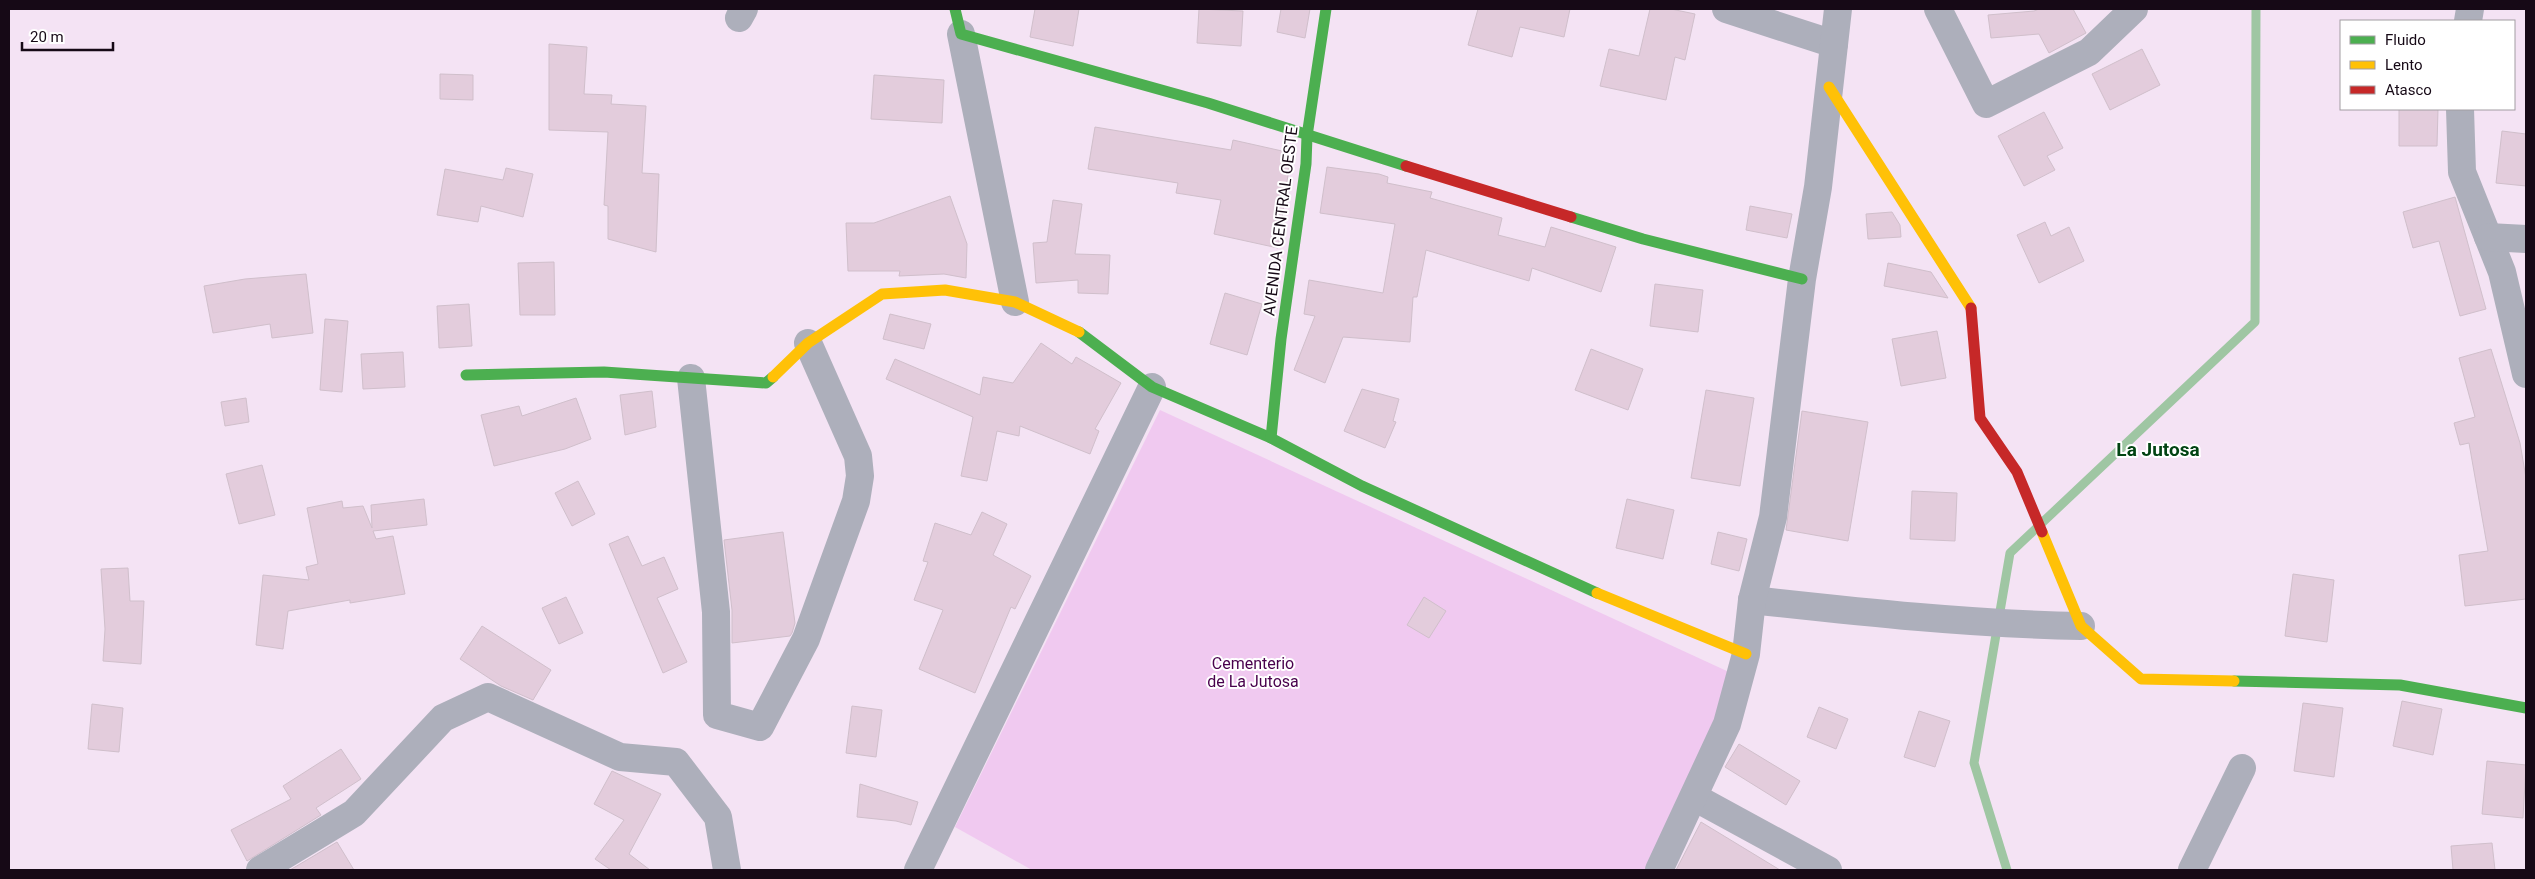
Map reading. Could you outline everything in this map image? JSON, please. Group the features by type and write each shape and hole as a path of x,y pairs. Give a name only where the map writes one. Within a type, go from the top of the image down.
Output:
{"street":[{"name":"AVENIDA CENTRAL OESTE","path":"1271,438 1280,339 1306,164 1306,136 1326,9"},
{"path":"1726,9 1834,44"},
{"path":"1659,870 1727,724 1746,654 1752,600 1773,516 1802,279 1818,187 1838,9"},
{"path":"1938,9 1986,104 2089,52 2134,9"},
{"path":"1015,302 958,22 1306,136 1643,239 1802,279"},
{"path":"1829,87 1971,305 1980,418 2017,472 2081,626 2141,679 2400,685 2526,708"},
{"path":"2460,110 2462,172 2502,272 2526,374"},
{"path":"2488,236 2526,239"},
{"path":"466,375 604,372 766,383 808,343 882,294 945,290 1015,302 1075,329 1152,387 1271,438 1362,486 1612,600 1746,654"},
{"path":"691,378 716,612 717,715 760,728 806,639 856,501 860,476 858,456 808,343"},
{"path":"918,870 1152,387"},
{"path":"1752,600 1882,614 2019,625 2081,626"},
{"path":"260,870 354,813 443,718 488,697 620,756 676,762 718,816 727,870"},
{"path":"2192,870 2242,768"},
{"path":"1694,797 1826,870"}],"green space":[{"name":"Cementerio de La Jutosa","path":"1160,410 1729,672 1715,722 1647,870 1032,870 955,827"}],"building":[{"path":"1035,9 1079,9 1073,46 1030,37"},
{"path":"1199,9 1243,11 1241,46 1197,43"},
{"path":"1281,9 1310,9 1305,38 1277,32"},
{"path":"1478,9 1570,9 1564,37 1520,27 1512,57 1468,45"},
{"path":"1650,9 1671,9 1695,14 1685,60 1675,57 1666,100 1600,86 1609,49 1639,56"},
{"path":"2039,9 2073,9 2086,33 2049,53 2039,34 1991,38 1988,15"},
{"path":"549,44 587,47 584,94 612,95 611,104 646,106 642,173 659,174 656,252 608,239 608,206 604,205 608,132 549,130"},
{"path":"2142,49 2160,85 2110,110 2092,74"},
{"path":"440,74 473,75 473,100 440,99"},
{"path":"874,75 944,80 942,123 871,119"},
{"path":"2399,110 2438,110 2437,146 2399,146"},
{"path":"2044,112 2063,148 2047,156 2055,170 2024,186 1998,136"},
{"path":"1095,127 1231,150 1233,140 1291,153 1278,248 1214,234 1221,200 1176,193 1178,183 1088,169"},
{"path":"2502,131 2526,134 2526,186 2496,183"},
{"path":"1327,167 1379,174 1388,177 1387,183 1432,192 1430,198 1502,218 1498,235 1545,247 1551,227 1616,247 1601,292 1532,268 1529,281 1426,250 1417,297 1413,297 1410,342 1343,337 1325,383 1294,370 1315,316 1304,314 1309,280 1383,293 1395,224 1320,213"},
{"path":"506,168 533,174 523,217 481,206 478,222 437,215 445,169 503,180"},
{"path":"950,196 967,244 966,278 944,274 899,276 900,271 848,271 846,223 874,223"},
{"path":"2455,197 2486,309 2460,316 2439,241 2413,248 2403,212"},
{"path":"1053,200 1082,204 1075,254 1110,255 1108,294 1078,293 1078,280 1036,283 1033,243 1047,242"},
{"path":"1750,206 1792,214 1787,238 1746,230"},
{"path":"1892,212 1900,225 1901,237 1868,239 1866,214"},
{"path":"2045,222 2051,236 2069,227 2084,261 2039,283 2017,235"},
{"path":"554,262 555,315 520,315 518,263"},
{"path":"1888,263 1931,272 1948,298 1884,286"},
{"path":"306,274 313,333 272,338 270,324 213,333 204,286 245,279"},
{"path":"1655,284 1703,290 1698,332 1650,326"},
{"path":"1225,293 1262,304 1247,355 1210,344"},
{"path":"469,304 472,346 439,348 437,306"},
{"path":"890,314 931,324 924,349 883,339"},
{"path":"325,319 348,321 342,392 320,390"},
{"path":"1937,331 1946,378 1901,386 1892,339"},
{"path":"1041,343 1072,364 1076,357 1121,383 1095,429 1099,431 1090,454 1020,426 1019,436 997,431 987,481 961,476 973,417 886,379 895,359 980,395 983,377 1013,383"},
{"path":"1591,349 1643,369 1628,410 1575,390"},
{"path":"2491,349 2520,443 2526,478 2526,599 2465,606 2459,555 2488,551 2469,443 2460,445 2454,423 2475,417 2459,358"},
{"path":"403,352 405,387 363,389 361,354"},
{"path":"1362,389 1399,399 1393,421 1396,422 1385,448 1344,431"},
{"path":"1706,390 1754,398 1740,486 1691,478"},
{"path":"652,391 656,427 625,435 620,395"},
{"path":"246,398 249,422 225,426 221,402"},
{"path":"576,398 591,439 565,449 494,466 481,415 519,406 522,416"},
{"path":"1802,411 1868,422 1848,541 1786,530"},
{"path":"262,465 275,515 239,524 226,474"},
{"path":"578,481 595,514 572,526 555,493"},
{"path":"1912,491 1957,493 1955,541 1910,539"},
{"path":"424,499 427,525 373,531 376,539 393,536 405,594 350,603 350,600 288,611 283,649 256,645 263,575 309,580 306,567 318,564 307,508 342,501 343,508 363,506 372,528 371,505"},
{"path":"1627,499 1674,510 1663,559 1616,548"},
{"path":"982,512 1007,524 993,555 1031,576 1015,609 1011,607 975,693 919,669 943,610 914,600 928,562 923,561 935,523 971,535"},
{"path":"783,532 795,623 792,633 790,636 732,643 732,610 724,540"},
{"path":"1718,532 1747,539 1739,571 1711,564"},
{"path":"628,536 642,566 664,557 678,589 657,598 687,662 663,673 609,544"},
{"path":"128,568 130,601 144,601 141,664 103,661 105,629 101,569"},
{"path":"2293,574 2334,580 2327,642 2285,636"},
{"path":"566,597 583,633 559,644 542,608"},
{"path":"1424,597 1446,611 1429,638 1407,625"},
{"path":"482,626 551,670 533,700 501,686 460,659"},
{"path":"2402,701 2442,709 2433,755 2393,746"},
{"path":"2303,703 2343,708 2334,777 2294,771"},
{"path":"92,704 123,708 119,752 88,749"},
{"path":"852,706 882,710 876,757 846,753"},
{"path":"1819,707 1848,719 1836,749 1807,737"},
{"path":"1919,711 1950,721 1935,767 1904,757"},
{"path":"1739,744 1800,781 1786,805 1725,767"},
{"path":"341,749 361,779 316,808 321,815 247,861 231,830 291,799 283,786"},
{"path":"2487,761 2526,765 2523,818 2482,814"},
{"path":"612,771 661,794 629,854 650,870 611,870 595,859 624,820 594,804"},
{"path":"860,784 918,802 911,825 896,821 857,817"},
{"path":"1701,822 1780,870 1676,870"},
{"path":"337,842 354,870 290,870"},
{"path":"2492,843 2495,870 2453,870 2451,846"}],"waterway":[{"path":"2007,870 1974,763 2010,553 2255,322 2256,9"}],"traffic: fast":[{"path":"955,9 961,34 1208,103 1406,166"},
{"path":"1271,438 1281,339 1306,164 1307,136 1326,9"},
{"path":"1571,217 1643,239 1802,279"},
{"path":"1079,332 1152,387 1271,438 1362,486 1597,593"},
{"path":"466,375 604,372 766,383 773,377"},
{"path":"2234,681 2400,685 2526,708"}],"traffic: slow":[{"path":"1829,87 1971,308"},
{"path":"773,377 808,343 882,294 945,290 1015,302 1079,332"},
{"path":"2042,532 2081,626 2141,679 2234,681"},
{"path":"1597,593 1746,654"}],"traffic: jam":[{"path":"1406,166 1571,217"},
{"path":"1971,308 1980,418 2017,472 2042,532"}],"district":[{"name":"La Jutosa","path":"2158,449"}]}
